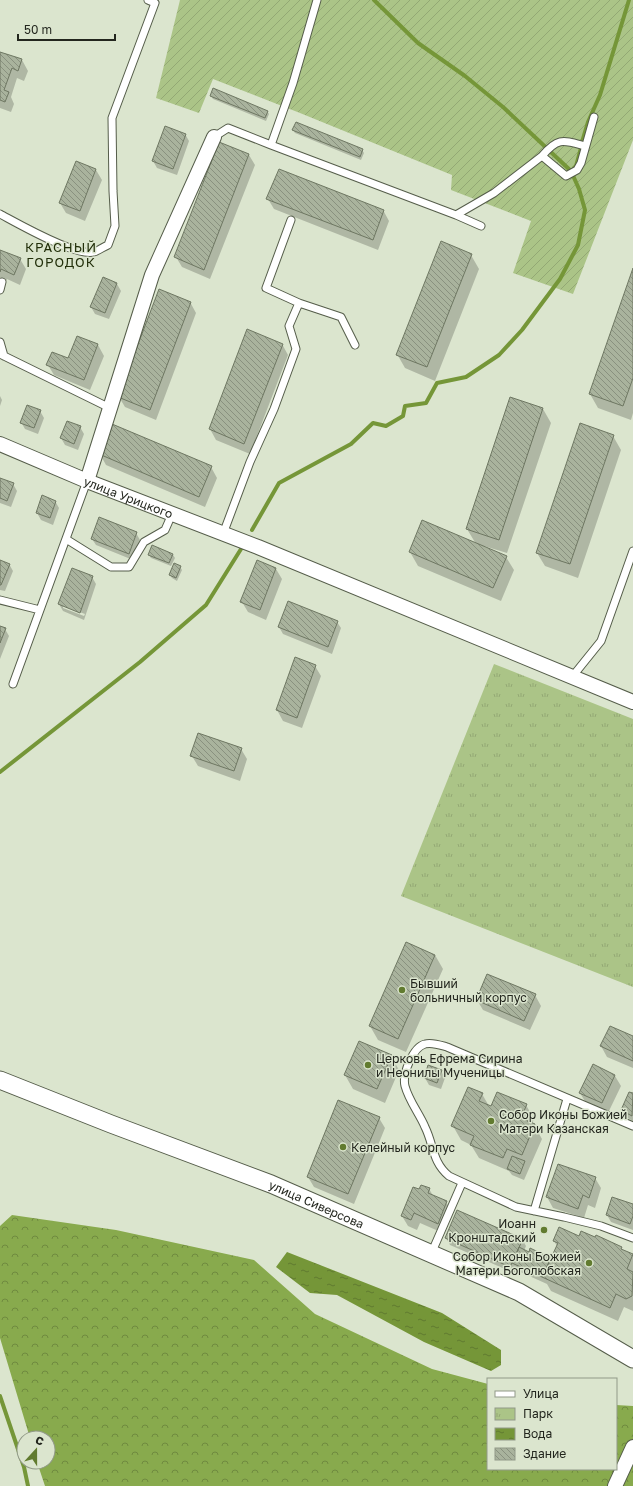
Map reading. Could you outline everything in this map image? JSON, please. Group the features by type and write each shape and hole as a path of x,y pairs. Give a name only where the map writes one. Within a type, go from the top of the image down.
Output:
{"street":[{"path":"87,481 152,276 214,137"},
{"name":"улица Урицкого","path":"0,444 87,481 258,547 633,702"},
{"name":"улица Сиверсова","path":"0,1080 111,1124 272,1184 519,1292 627,1356"},
{"path":"615,1486 633,1447"}],"lane":[{"path":"0,214 33,233 80,251 93,252 108,245 115,226 113,199 112,118 155,3 148,0"},
{"path":"271,145 293,83 317,0"},
{"path":"542,156 566,176 577,170 594,117"},
{"path":"214,137 228,128 456,215 481,226"},
{"path":"456,215 494,193 542,156 552,144 566,141 585,146"},
{"path":"291,220 266,288 299,303 341,317 355,345"},
{"path":"0,290 2,282"},
{"path":"223,534 250,462 274,409 296,349 289,326 299,303"},
{"path":"0,342 2,355 110,408"},
{"path":"13,684 87,481"},
{"path":"66,539 111,567 129,567 144,542 165,530 172,514"},
{"path":"572,678 601,641 633,550"},
{"path":"0,600 40,610"},
{"path":"633,1126 567,1099 447,1046 425,1044 417,1048 410,1059 406,1071 404,1084 411,1103 429,1135 436,1161 445,1173 462,1183 516,1207 601,1226 633,1238"},
{"path":"534,1211 567,1099"},
{"path":"431,1254 462,1183"}],"green space":[{"path":"180,0 633,0 633,140 573,294 513,273 531,221 451,190 452,175 213,79 199,113 156,98"},
{"path":"494,664 633,719 633,987 401,896"},
{"path":"12,1215 116,1230 254,1260 315,1314 432,1369 487,1384 487,1470 617,1470 617,1405 633,1406 633,1486 45,1486 40,1470 56,1470 56,1430 28,1430 0,1338 0,1226"}],"water":[{"path":"287,1252 442,1313 501,1350 501,1365 491,1371 424,1342 337,1295 310,1293 276,1267"}],"building":[{"path":"0,52 22,59 18,71 12,68 4,90 9,92 5,102 0,100"},
{"path":"213,88 268,111 265,118 210,96"},
{"path":"296,122 363,149 360,157 292,130"},
{"path":"165,126 186,134 173,169 152,161"},
{"path":"219,142 249,154 204,270 174,257"},
{"path":"76,161 96,169 80,211 59,203"},
{"path":"279,169 384,210 373,240 266,199"},
{"path":"441,241 472,254 427,367 396,355"},
{"path":"0,250 21,258 14,275 1,269 0,272"},
{"path":"633,268 633,378 623,406 589,394"},
{"path":"103,277 117,283 105,313 90,307"},
{"path":"159,289 191,302 150,410 118,397"},
{"path":"247,329 283,344 244,444 209,429"},
{"path":"77,336 98,344 84,380 46,365 52,352 68,358"},
{"path":"510,397 543,408 499,540 466,529"},
{"path":"27,405 41,410 34,428 20,423"},
{"path":"67,421 81,426 74,444 60,438"},
{"path":"580,423 614,435 570,564 536,553"},
{"path":"112,424 212,466 199,497 99,454"},
{"path":"0,478 14,483 7,501 0,498"},
{"path":"42,495 56,501 50,518 36,513"},
{"path":"99,517 137,532 129,554 91,539"},
{"path":"422,520 507,556 493,588 409,552"},
{"path":"152,545 173,554 169,563 148,555"},
{"path":"0,560 10,564 1,585 0,585"},
{"path":"257,560 276,568 260,610 240,602"},
{"path":"174,563 181,566 176,578 169,575"},
{"path":"72,568 93,576 80,613 58,604"},
{"path":"288,601 338,621 328,647 278,627"},
{"path":"0,626 6,628 0,643"},
{"path":"295,657 316,665 297,718 276,710"},
{"path":"198,733 242,748 234,771 190,756"},
{"name":"Бывший больничный корпус","path":"406,942 435,955 398,1039 369,1026"},
{"path":"487,974 536,994 524,1021 476,1000"},
{"path":"610,1026 633,1036 633,1061 600,1046"},
{"name":"Церковь Ефрема Сирина и Неонилы Мученицы","path":"359,1041 392,1055 377,1089 344,1075"},
{"path":"593,1064 615,1075 602,1103 579,1093"},
{"path":"428,1065 442,1070 437,1083 424,1078"},
{"name":"Собор Иконы Божией Матери Казанская","path":"468,1087 483,1093 479,1101 491,1106 497,1092 527,1104 521,1118 535,1124 522,1155 507,1149 503,1158 470,1145 474,1136 451,1126"},
{"path":"629,1092 633,1093 632,1116 621,1110"},
{"name":"Келейный корпус","path":"338,1100 380,1117 348,1194 307,1177"},
{"path":"512,1156 525,1161 520,1174 507,1169"},
{"path":"558,1164 596,1177 589,1198 583,1195 578,1209 546,1197"},
{"name":"Келейный корпус","path":"421,1185 430,1188 428,1193 447,1201 438,1224 414,1213 411,1220 401,1216 413,1187 419,1189"},
{"path":"612,1197 633,1204 633,1216 630,1224 606,1215"},
{"path":"457,1210 523,1239 510,1267 445,1238"},
{"name":"Собор Иконы Божией Матери Боголюбская","path":"559,1227 579,1236 581,1231 595,1237 596,1235 622,1247 621,1249 633,1254 627,1269 633,1272 632,1296 626,1299 616,1294 610,1308 542,1277 558,1243 553,1241"},
{"path":"519,1247 529,1252 530,1248 551,1258 542,1277 512,1263"}],"waterway":[{"path":"252,530 279,483 351,444 373,423 386,426 403,416 405,406 426,403 437,383 466,377 499,355 522,330 560,279 578,245 585,210 579,189 571,171 503,107 465,76 418,43 374,0"},
{"path":"582,142 588,122 600,95 629,0"},
{"path":"574,168 576,166 581,148"},
{"path":"0,772 140,662 206,605 241,549"},
{"path":"0,1396 24,1467 28,1486"}],"place":[{"name":"Бывший больничный корпус","path":"402,990"},
{"name":"Церковь Ефрема Сирина и Неонилы Мученицы","path":"368,1065"},
{"name":"Собор Иконы Божией Матери Казанская","path":"491,1121"},
{"name":"Келейный корпус","path":"343,1147"},
{"name":"Иоанн Кронштадский","path":"544,1230"},
{"name":"Собор Иконы Божией Матери Боголюбская","path":"589,1263"}],"district":[{"name":"КРАСНЫЙ ГОРОДОК","path":"61,254"}]}
